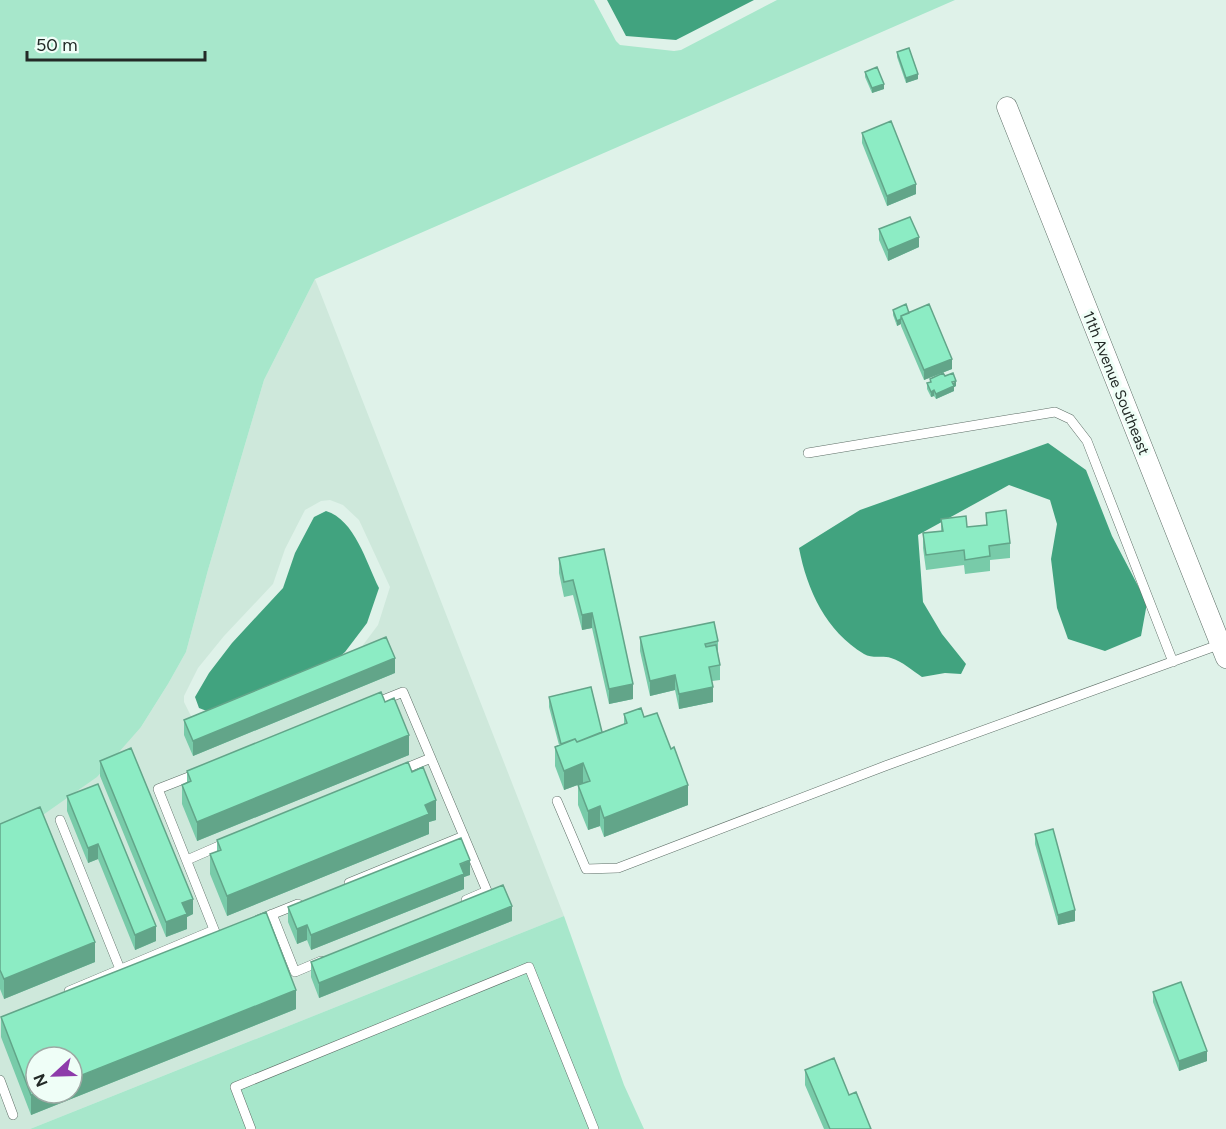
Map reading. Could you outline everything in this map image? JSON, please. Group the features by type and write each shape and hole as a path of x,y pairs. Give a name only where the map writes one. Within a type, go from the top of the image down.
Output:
{"street":[{"name":"11th Avenue Southeast","path":"1007,107 1223,651"}],"lane":[{"path":"808,453 1055,412 1070,419 1087,441 1173,662"},
{"path":"556,801 586,869 618,868 894,762 1173,662 1223,651"},
{"path":"359,710 403,692 488,891 455,904"},
{"path":"388,775 431,758"},
{"path":"203,771 158,789 217,937 228,933"},
{"path":"60,820 120,969"},
{"path":"336,888 464,836"},
{"path":"187,860 240,838"},
{"path":"250,923 304,901"},
{"path":"272,914 295,972 327,959"},
{"path":"55,996 214,930"},
{"path":"251,1129 235,1087 529,967 594,1129"},
{"path":"0,1080 13,1115"}],"shaded area":[{"path":"0,0 594,0 620,45 674,51 681,50 777,0 955,0 315,279 264,380 186,652 168,684 141,727 97,777 40,817 0,831"},
{"path":"607,0 754,0 676,40 626,36"},
{"path":"315,279 564,916 30,1129 0,1129 0,831 141,727 186,652 264,380","holes":["330,500 343,505 359,520 390,587 378,625 354,657 206,722 191,716 184,702 184,696 198,668 224,636 273,584 285,549 305,510 321,501"]},
{"path":"1048,443 1086,470 1112,536 1147,603 1141,636 1105,651 1068,639 1057,608 1051,559 1057,524 1050,500 1009,485 918,535 923,602 942,634 966,664 961,674 945,673 922,677 895,659 864,654 839,634 813,594 799,548 860,510"},
{"path":"326,511 345,523 352,532 379,588 367,623 345,652 319,675 212,713 199,708 195,697 209,673 232,643 283,588 295,553 314,517"},
{"path":"564,916 624,1085 644,1129 30,1129"}],"building":[{"path":"909,48 918,74 906,78 897,52"},
{"path":"877,67 884,84 872,88 865,72"},
{"path":"891,121 916,184 887,196 862,133"},
{"path":"910,217 919,237 888,250 879,229"},
{"path":"906,304 909,313 901,316 901,319 897,321 893,310"},
{"path":"929,304 952,359 924,370 901,316"},
{"path":"943,373 945,376 953,373 956,381 952,382 954,386 936,394 934,390 931,392 927,383 931,382 930,379"},
{"path":"1006,510 1010,543 989,546 990,556 965,560 964,550 926,555 923,533 943,531 941,519 966,516 967,527 987,525 986,513"},
{"path":"604,549 633,684 609,689 592,613 582,615 573,580 564,582 559,558"},
{"path":"714,622 718,641 705,644 706,647 716,645 720,665 709,667 713,687 679,694 675,675 650,681 640,637"},
{"path":"386,637 395,658 193,741 184,720"},
{"path":"591,687 602,732 577,742 575,739 561,744 549,697"},
{"path":"381,692 385,702 394,698 409,735 197,822 182,785 191,781 187,771"},
{"path":"641,708 644,717 657,713 671,749 674,747 688,785 604,818 600,806 588,811 578,785 590,781 583,763 564,771 555,747 575,739 577,742 627,723 624,714"},
{"path":"131,748 193,899 182,903 187,914 166,922 100,761"},
{"path":"408,762 412,772 423,767 436,800 425,805 429,814 227,896 210,854 221,850 217,840"},
{"path":"98,784 156,926 135,935 98,844 88,848 67,796"},
{"path":"40,807 95,942 4,979 0,970 0,824"},
{"path":"1053,829 1075,910 1058,915 1035,834"},
{"path":"461,838 470,860 460,864 464,874 311,935 307,925 297,929 288,907"},
{"path":"503,885 512,906 319,983 311,962"},
{"path":"266,912 296,990 84,1074 84,1045 24,1045 24,1077 1,1017"},
{"path":"1181,982 1207,1051 1179,1061 1153,992"},
{"path":"834,1058 849,1095 856,1092 871,1129 830,1129 805,1070"}]}
